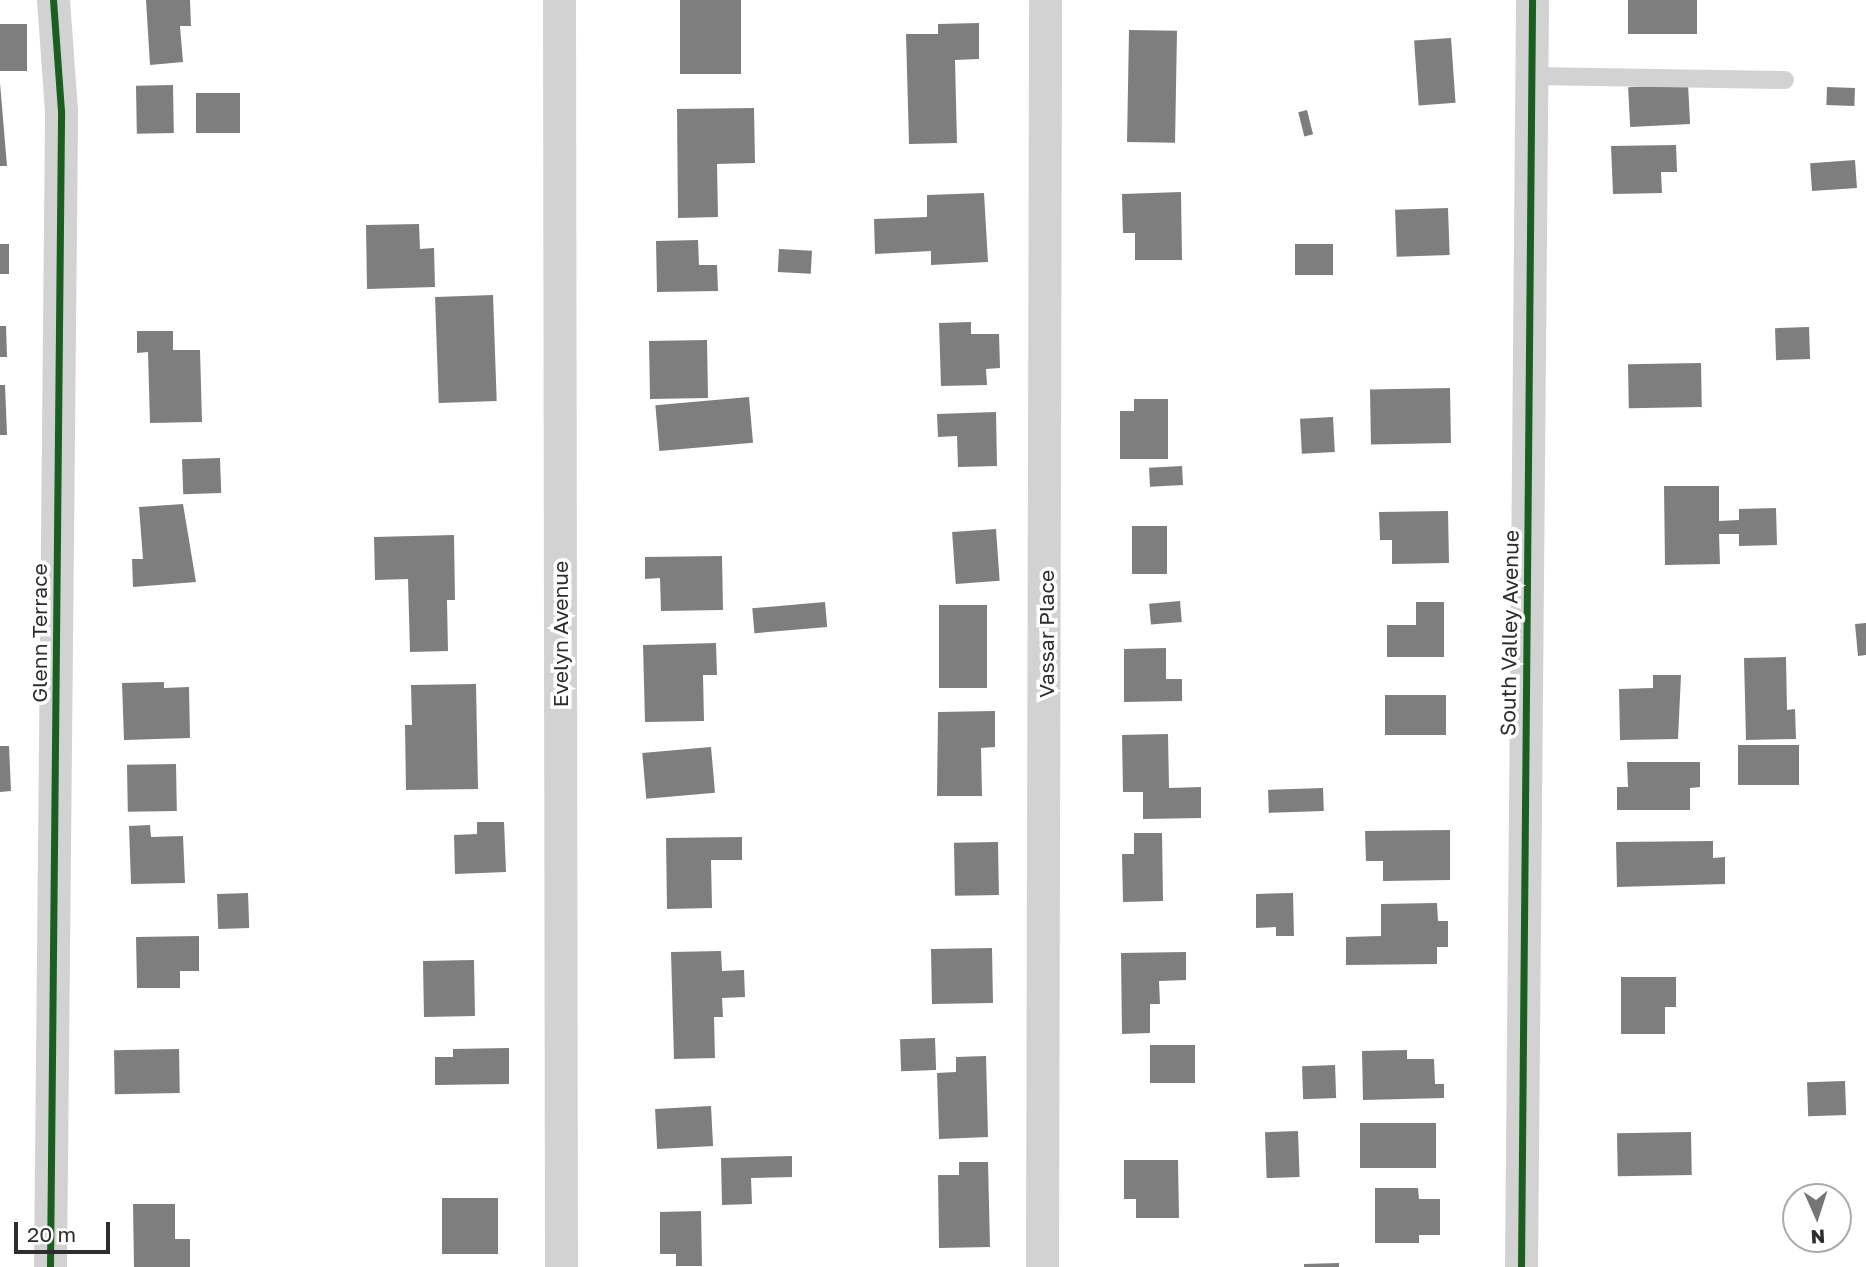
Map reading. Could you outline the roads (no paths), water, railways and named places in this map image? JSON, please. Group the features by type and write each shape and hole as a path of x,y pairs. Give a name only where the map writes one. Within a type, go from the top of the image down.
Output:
{"street":[{"name":"Glenn Terrace","path":"50,1267 61,111 53,0"},
{"name":"Evelyn Avenue","path":"559,0 561,1267"},
{"name":"Vassar Place","path":"1042,1267 1045,0"},
{"name":"South Valley Avenue","path":"1521,1267 1532,0"}],"lane":[{"path":"1532,76 1785,80"}]}
